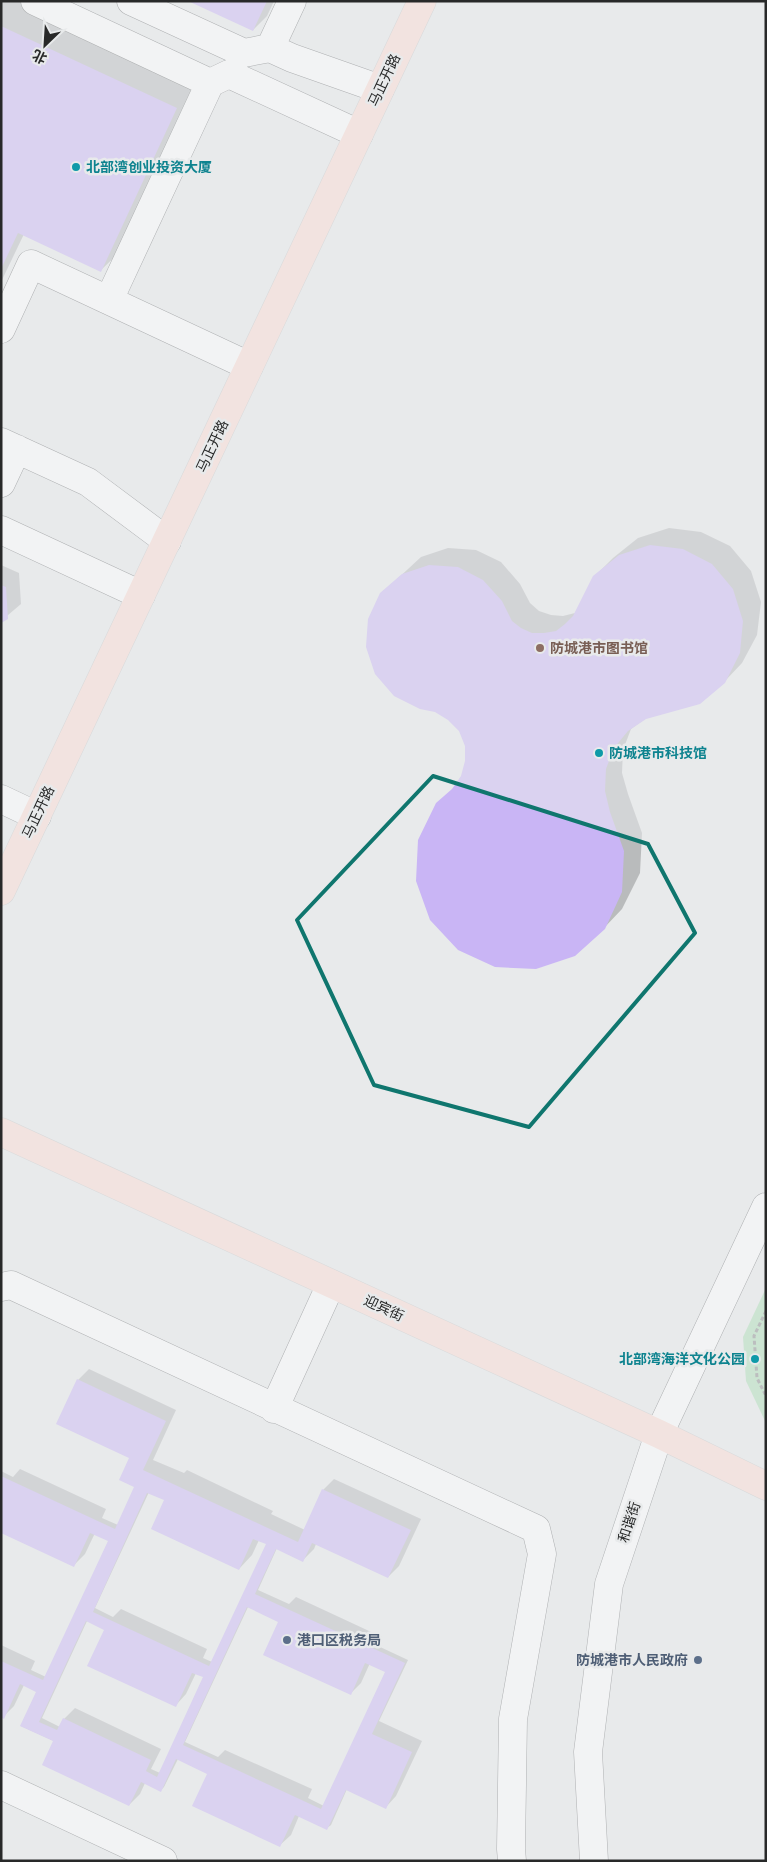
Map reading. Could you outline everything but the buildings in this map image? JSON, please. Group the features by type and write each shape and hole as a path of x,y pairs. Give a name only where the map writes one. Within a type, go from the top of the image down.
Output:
{"main road":[{"name":"马正开路","path":"1,891 422,1"},
{"name":"迎宾街","path":"1,1132 658,1434 766,1486"}],"street":[{"path":"35,1 210,82"},
{"path":"270,48 292,1"},
{"path":"133,2 244,53 270,48 292,58 380,89"},
{"path":"109,300 210,82 229,74 359,134"},
{"path":"1,329 31,264 250,366"},
{"path":"1,483 9,445 88,482 167,541"},
{"path":"1,530 141,595"},
{"path":"1,799 37,816"},
{"name":"和谐街","path":"594,1861 588,1752 609,1584 658,1434 766,1207"},
{"path":"274,1409 331,1284"},
{"path":"1,1287 11,1285 274,1409 536,1529 542,1554 513,1719 512,1861"},
{"path":"1,1785 164,1861"}],"path":[{"path":"766,1311 754,1336 758,1378 766,1396"}],"highlighted area":[{"path":"433,776 648,844 695,933 529,1127 374,1085 297,920"}],"green space":[{"name":"北部湾海洋文化公园","path":"766,1288 766,1423 746,1381 743,1337"}],"place":[{"name":"北部湾创业投资大厦","path":"76,167"},
{"name":"防城港市图书馆","path":"540,648"},
{"name":"防城港市科技馆","path":"599,753"},
{"name":"北部湾海洋文化公园","path":"755,1359"},
{"name":"港口区税务局","path":"287,1640"},
{"name":"防城港市人民政府","path":"698,1660"}]}
